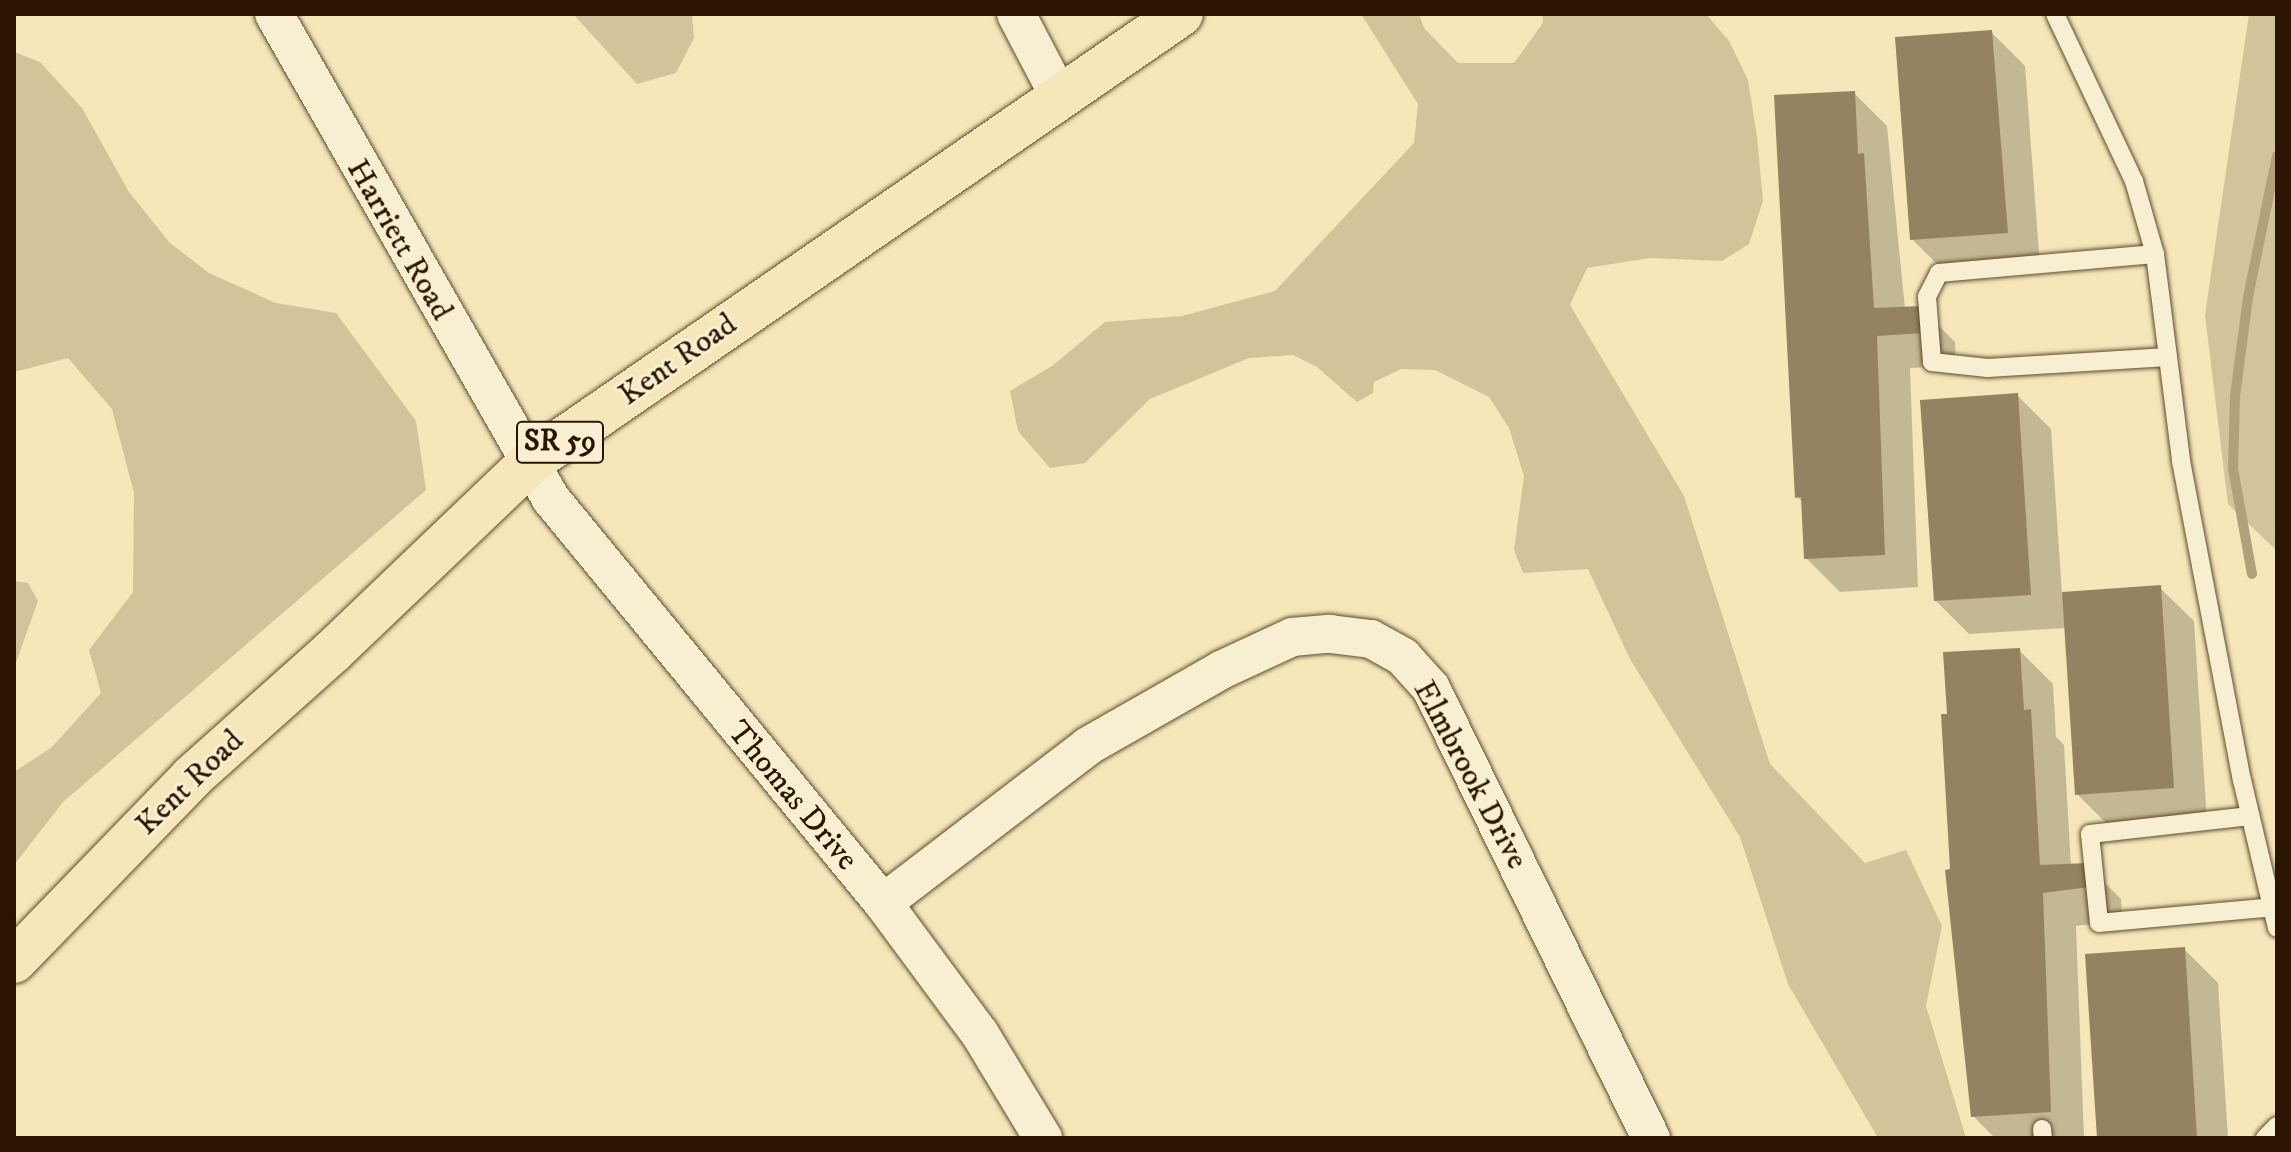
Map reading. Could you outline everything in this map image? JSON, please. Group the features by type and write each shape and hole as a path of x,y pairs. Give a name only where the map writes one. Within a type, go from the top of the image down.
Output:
{"main road":[{"name":"Kent Road","path":"14,961 192,777 332,652 532,461 1181,14"}],"street":[{"name":"Harriett Road","path":"274,14 431,295 532,461"},
{"path":"1016,14 1059,96"},
{"name":"Thomas Drive","path":"532,461 551,499 622,590 883,903 980,1034 1043,1138"},
{"name":"Elmbrook Drive","path":"883,903 1088,746 1221,670 1292,637 1330,634 1371,639 1403,657 1431,688 1651,1138"}],"lane":[{"path":"2055,14 2134,181 2155,254 2181,461 2250,816 2277,928"},
{"path":"2155,254 1939,273 1927,297 1932,362 1988,368 2168,357"},
{"path":"2250,816 2090,834 2099,923 2274,907"},
{"path":"2265,1138 2277,1126"}],"shaded area":[{"path":"573,14 692,14 694,38 676,73 637,84"},
{"path":"1361,14 1419,14 1424,28 1458,63 1514,63 1543,23 1542,14 1706,14 1729,41 1748,80 1757,137 1763,201 1749,244 1722,261 1650,258 1587,268 1570,305 1684,496 1770,764 1865,863 1906,850 1942,926 1926,1006 1966,1138 1878,1138 1788,984 1740,837 1630,659 1588,569 1523,573 1514,550 1524,476 1509,428 1489,397 1435,370 1401,369 1374,382 1373,393 1357,402 1317,367 1293,355 1249,358 1150,399 1085,463 1050,468 1018,431 1010,391 1052,366 1105,322 1182,316 1275,291 1414,143 1418,104"},
{"path":"2249,14 2277,14 2277,551 2228,504 2205,315"},
{"path":"14,52 40,62 82,108 129,192 170,243 209,273 276,303 336,313 416,421 426,490 63,802 14,865 14,772 52,747 101,693 89,650 133,592 134,493 112,409 68,358 14,372"},
{"path":"14,581 28,583 38,601 14,668"}],"building":[{"path":"1992,30 2008,233 1910,240 1895,37"},
{"path":"1855,91 1858,154 1864,153 1874,308 1922,306 1923,333 1877,336 1885,555 1804,559 1801,497 1795,498 1774,95"},
{"path":"2018,393 2031,595 1934,601 1920,400"},
{"path":"2161,585 2174,788 2075,795 2062,592"},
{"path":"2020,648 2024,710 2031,709 2040,865 2088,863 2089,887 2043,893 2051,1112 1971,1117 1945,870 1950,869 1941,714 1947,714 1943,652"},
{"path":"2185,947 2197,1138 2097,1138 2085,954"}],"waterway":[{"path":"2252,574 2233,468 2235,396 2248,297 2277,156"}]}
